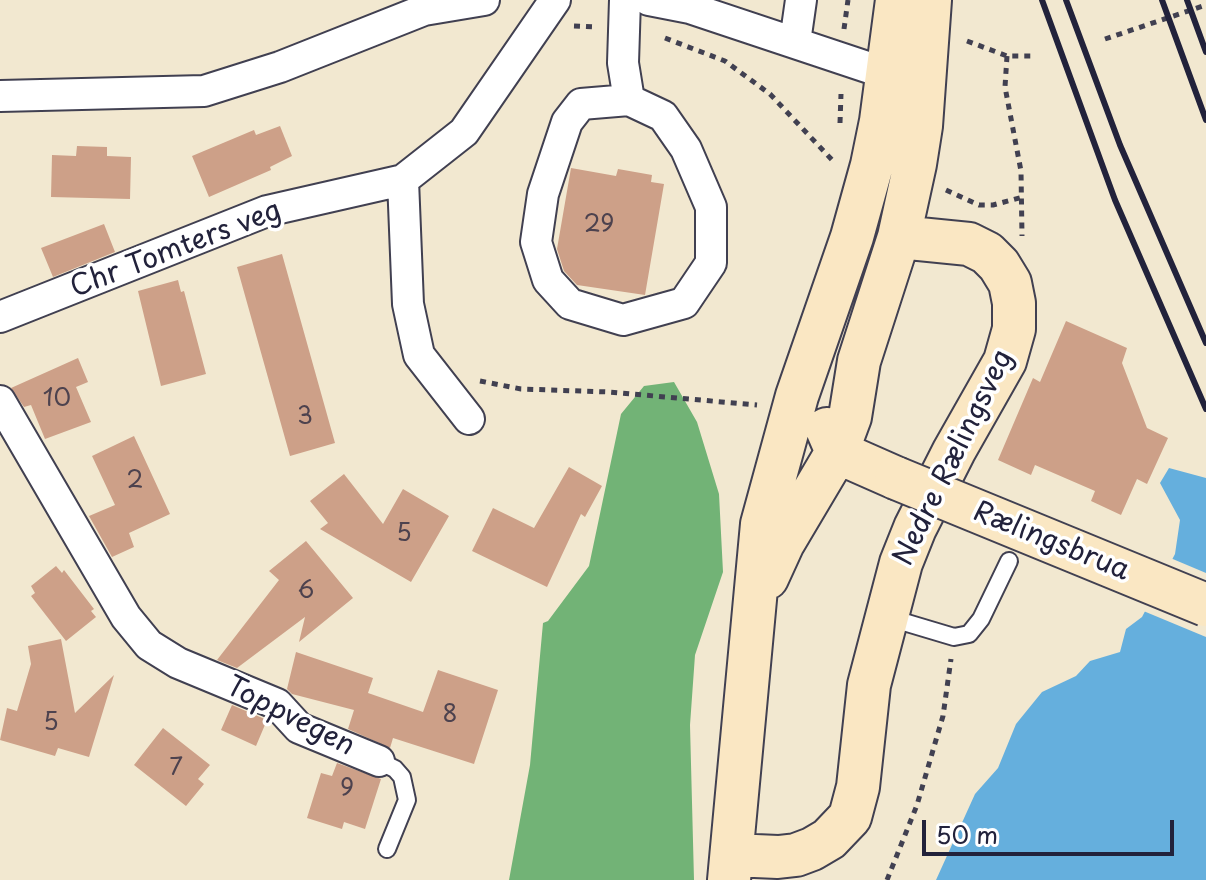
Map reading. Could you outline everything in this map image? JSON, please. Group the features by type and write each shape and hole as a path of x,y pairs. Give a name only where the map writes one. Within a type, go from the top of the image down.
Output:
{"main road":[{"name":"Nedre Rælingsveg","path":"756,605 783,543 837,452 850,417 859,361 899,237 915,164 897,0"},
{"name":"Nedre Rælingsveg","path":"930,0 906,77 872,165 852,237 813,349 762,524 730,868 804,852 829,839 850,817 858,787 869,685 901,563 954,451 1005,361 1014,329 1010,283"},
{"path":"899,237 969,244 987,253 1010,283"},
{"name":"Nedre Rælingsveg","path":"813,349 818,402 837,452 896,478"},
{"name":"Rælingsbrua","path":"896,478 1206,605"}],"street":[{"path":"0,96 204,91 280,67 424,10 484,0"},
{"name":"Chr Tomters veg","path":"0,317 267,211 403,180 464,132 555,0"},
{"path":"625,0 623,63 629,100"},
{"path":"649,0 690,8 906,77"},
{"path":"795,42 801,0"},
{"path":"629,100 663,116 686,149 711,207 711,263 684,303 623,320 570,304 548,280 536,242 543,194 567,122 581,104 629,100"},
{"path":"403,180 408,304 419,355 469,419"},
{"name":"Toppvegen","path":"0,401 126,617 149,645 178,663 277,704 299,728 379,761"}],"lane":[{"path":"886,617 954,637 969,634 981,619 1009,561"},
{"name":"Toppvegen","path":"379,761 395,769 402,777 407,800 387,849"}],"path":[{"path":"844,30 848,0"},
{"path":"1105,39 1206,5"},
{"path":"655,35 725,61 770,94 835,163"},
{"path":"967,41 1007,56 1033,56"},
{"path":"1007,56 1005,87 1023,197 1021,248 1010,283"},
{"path":"945,189 979,205 993,205 1023,197"},
{"path":"432,373 521,389 609,392 762,406"},
{"path":"887,880 917,805 943,716 954,637"}],"green space":[{"path":"674,382 697,422 719,494 723,572 695,655 690,725 694,880 509,880 530,765 543,623 548,621 589,566 621,414 644,386"}],"water":[{"path":"1169,468 1206,478 1206,880 936,880 975,794 998,768 1016,724 1042,692 1076,676 1090,661 1120,652 1126,629 1142,617 1175,554 1180,520 1160,483"}],"pier":[{"path":"1168,557 1206,573 1206,637 1141,610"}],"building":[{"path":"280,126 292,156 270,167 271,170 209,197 192,156 254,130 256,135"},
{"path":"77,146 107,147 107,156 131,157 130,199 51,197 52,155 76,156"},
{"path":"571,168 616,176 618,169 652,175 651,182 664,184 645,295 577,285 564,271 557,249"},
{"path":"104,224 115,252 53,277 41,248"},
{"path":"282,254 335,443 290,456 237,267"},
{"path":"178,280 181,292 184,291 206,374 161,386 138,291"},
{"path":"1066,321 1127,348 1122,363 1147,428 1168,438 1147,484 1137,479 1121,515 1091,501 1095,491 1035,465 1031,475 998,460 1033,378 1040,382"},
{"path":"78,358 88,382 76,387 91,422 45,439 31,405 24,407 11,388"},
{"path":"134,436 170,514 129,533 134,547 112,557 89,516 115,505 92,456"},
{"path":"569,467 602,486 585,517 581,514 547,587 472,551 493,508 534,528"},
{"path":"344,474 383,524 403,489 449,516 411,582 320,529 328,523 310,501"},
{"path":"306,541 353,598 299,642 305,617 237,668 217,660 279,580 269,571"},
{"path":"56,566 62,573 64,570 94,609 91,611 96,617 66,641 31,596 35,593 31,586"},
{"path":"61,639 75,713 114,675 89,757 58,748 55,756 0,740 7,708 17,711 31,664 28,646"},
{"path":"296,652 373,678 368,693 423,712 438,670 498,690 474,764 393,738 390,748 348,729 354,710 292,694 287,689"},
{"path":"232,705 267,720 256,746 221,730"},
{"path":"163,728 210,765 198,779 204,784 186,806 134,765"},
{"path":"337,763 381,779 365,829 344,822 342,829 307,818 321,773 332,776"}],"railway":[{"path":"1042,0 1115,200 1206,409"},
{"path":"1066,0 1120,145 1206,343"},
{"path":"1162,0 1206,120"},
{"path":"1187,0 1206,52"}]}
